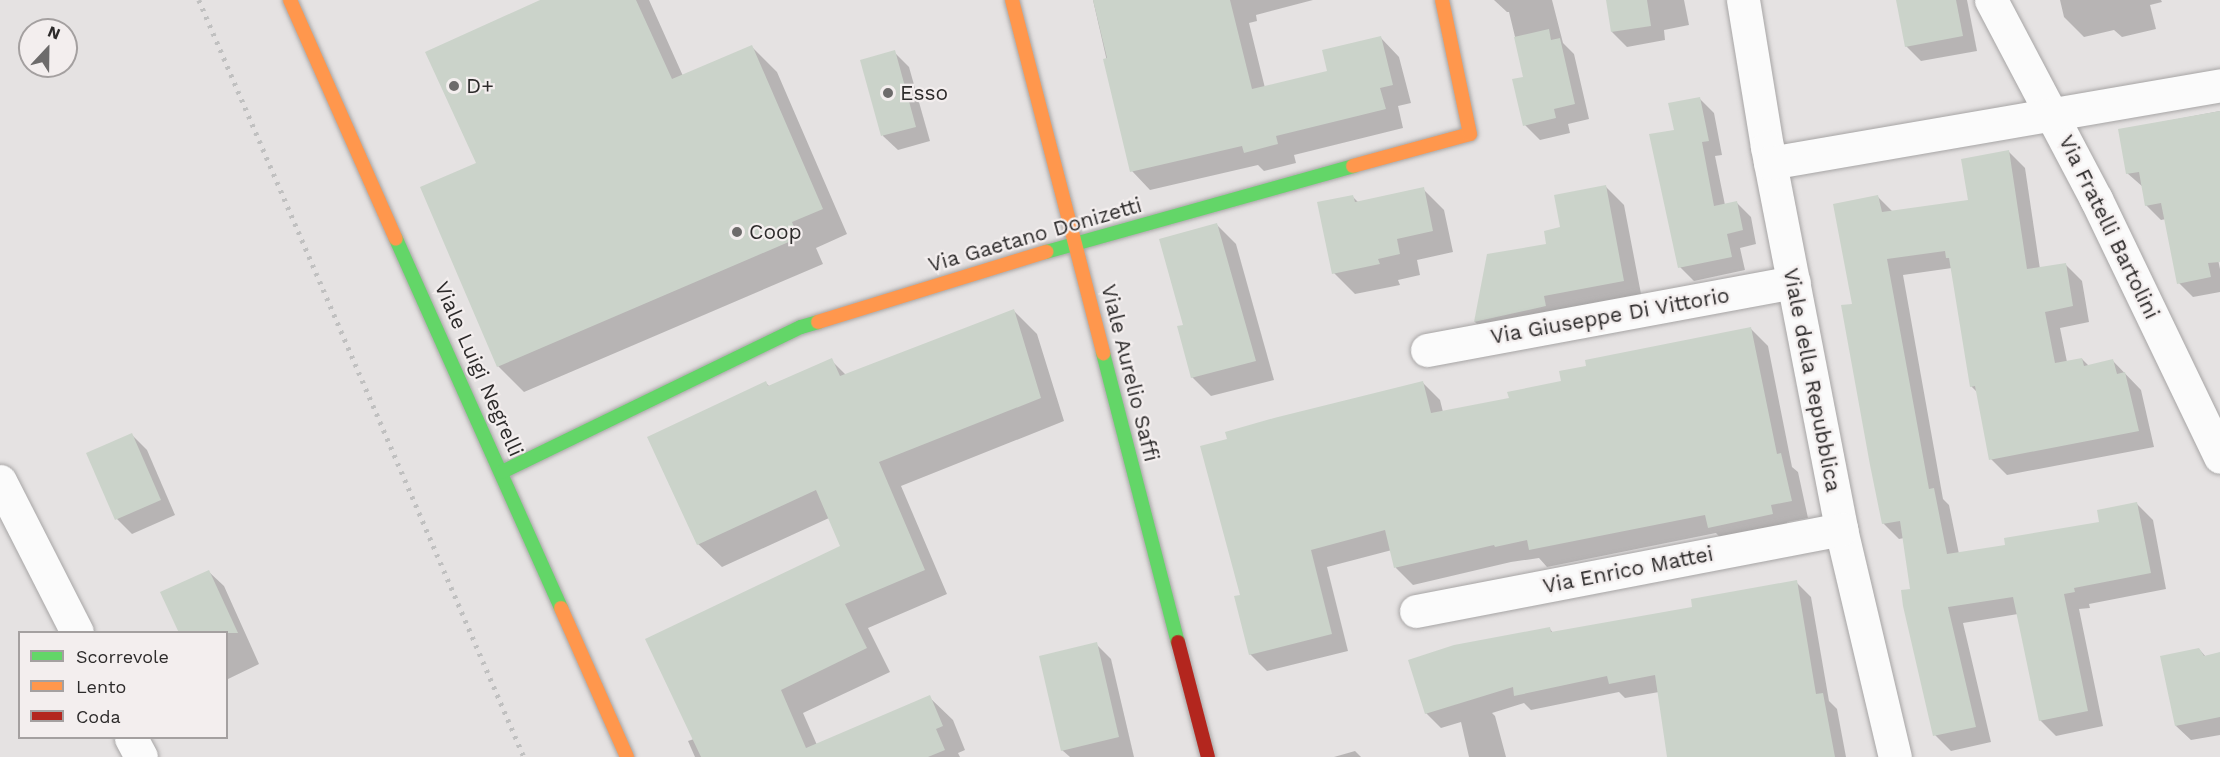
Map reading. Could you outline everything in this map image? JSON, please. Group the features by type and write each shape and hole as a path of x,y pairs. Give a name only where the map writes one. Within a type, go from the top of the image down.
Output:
{"street":[{"name":"Viale Luigi Negrelli","path":"290,0 627,757"},
{"name":"Viale Aurelio Saffi","path":"1012,0 1208,757"},
{"name":"Via Gaetano Donizetti","path":"502,472 801,327 1075,243 1470,134 1442,0"},
{"name":"Viale della Repubblica","path":"1743,0 1770,163 1841,529 1895,757"},
{"name":"Via Fratelli Bartolini","path":"1991,0 2053,114 2220,457"},
{"path":"1770,163 2220,85"},
{"name":"Via Giuseppe Di Vittorio","path":"1427,350 1794,282"},
{"path":"0,482 76,631"},
{"name":"Via Enrico Mattei","path":"1416,611 1841,529"},
{"path":"132,739 141,757"}],"building":[{"path":"540,0 636,0 672,79 752,45 823,209 792,222 798,238 497,367 420,187 476,163 425,52"},
{"path":"1093,0 1230,0 1252,89 1327,71 1322,50 1381,36 1393,85 1380,88 1386,109 1276,136 1278,144 1244,153 1242,146 1130,172 1103,59 1107,58"},
{"path":"1606,0 1647,0 1651,26 1611,32"},
{"path":"1896,0 1956,0 1963,36 1905,47"},
{"path":"1549,29 1551,40 1560,38 1575,104 1554,109 1556,118 1523,126 1512,79 1523,77 1514,37"},
{"name":"Esso","path":"895,50 916,127 881,136 860,60"},
{"path":"1700,97 1709,141 1702,142 1714,206 1737,201 1743,230 1727,234 1732,257 1678,268 1649,134 1674,130 1668,103"},
{"path":"2220,111 2220,262 2208,263 2211,277 2177,284 2161,203 2145,206 2139,172 2126,174 2118,129"},
{"path":"2009,150 2027,269 2066,263 2073,306 2045,312 2055,363 2082,358 2084,366 2113,359 2117,374 2125,372 2139,431 1989,460 1975,386 1970,387 1949,258 1946,258 1945,251 1887,259 1929,489 1934,488 1947,554 2005,545 2004,538 2099,522 2097,510 2137,502 2151,573 2074,588 2075,592 2064,594 2088,711 2039,721 2013,597 1948,607 1976,727 1933,736 1903,606 1901,590 1910,589 1900,521 1882,524 1870,465 1841,305 1852,304 1833,204 1878,195 1882,212 1968,200 1961,159"},
{"path":"1606,185 1624,281 1544,296 1546,306 1474,322 1487,254 1546,244 1544,231 1560,227 1554,195"},
{"path":"1424,187 1433,231 1397,239 1400,254 1378,259 1380,264 1332,274 1317,202 1353,195 1355,202"},
{"path":"1217,223 1256,361 1191,378 1177,326 1183,325 1159,239"},
{"path":"1014,309 1041,398 879,462 925,570 845,604 867,648 781,690 806,748 930,695 943,726 936,729 945,750 928,757 701,757 645,639 840,546 816,490 697,545 647,437 766,381 768,386 832,358 840,376"},
{"path":"1751,327 1777,454 1781,453 1792,501 1771,505 1773,514 1708,528 1705,515 1529,550 1527,540 1495,547 1494,545 1394,568 1385,530 1311,550 1332,634 1249,655 1234,596 1240,595 1200,446 1227,439 1225,432 1423,381 1431,413 1509,398 1507,392 1561,381 1559,371 1586,366 1585,360"},
{"path":"132,433 161,500 115,520 86,453"},
{"path":"209,570 238,633 178,631 160,592"},
{"path":"1797,580 1816,694 1823,693 1835,757 1667,757 1655,675 1609,684 1607,676 1514,696 1513,687 1425,714 1408,660 1454,645 1550,627 1551,632 1692,607 1691,599"},
{"path":"1097,642 1119,737 1061,751 1039,656"},
{"path":"2199,648 2204,656 2220,652 2220,717 2175,726 2160,656"}],"railway":[{"path":"199,0 524,757"}],"traffic: fast":[{"path":"1046,252 1353,166"},
{"path":"396,239 561,608"},
{"path":"502,472 801,327 818,322"},
{"path":"1103,353 1178,642"}],"traffic: slow":[{"path":"290,0 396,239"},
{"path":"1012,0 1103,353"},
{"path":"1353,166 1470,134 1442,0"},
{"path":"818,322 1046,252"},
{"path":"561,608 627,757"}],"traffic: jam":[{"path":"1178,642 1208,757"}],"place":[{"name":"D+","path":"454,86"},
{"name":"Esso","path":"888,93"},
{"name":"Coop","path":"737,232"}]}
